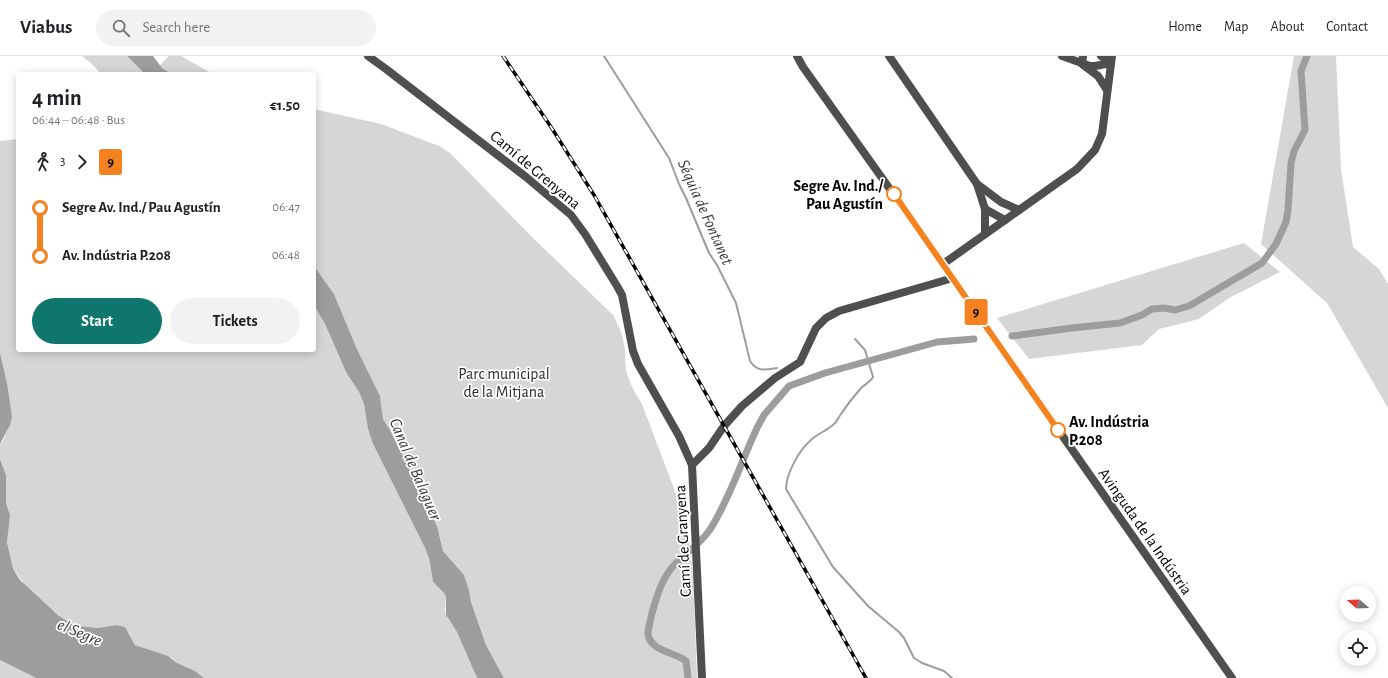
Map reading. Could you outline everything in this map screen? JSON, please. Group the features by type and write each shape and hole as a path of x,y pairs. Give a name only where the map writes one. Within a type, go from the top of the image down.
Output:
{"street":[{"name":"Camí de Grenyana","path":"368,56 526,177 559,204 579,224 622,294 634,351 644,376 663,410"},
{"name":"Avinguda de la Indústria","path":"790,56 803,67"},
{"name":"Avinguda de la Indústria","path":"797,56 803,67 953,278 1232,678"},
{"path":"889,56 977,184 985,209 985,234"},
{"path":"896,66 898,56"},
{"path":"1062,56 1082,60 1095,66 1111,59"},
{"path":"1101,56 1111,59"},
{"path":"943,264 1077,169 1095,150 1102,134 1111,59"},
{"path":"1082,60 1098,76 1108,90"},
{"path":"977,184 1001,202 1019,210"},
{"path":"1001,202 1005,220"},
{"path":"985,209 1005,220"},
{"path":"692,465 709,448 724,426 742,406 775,378 800,362 813,333 826,318 839,311 953,278"},
{"name":"Camí de Granyena","path":"663,410 679,436 692,465 702,678"}],"green space":[{"path":"82,56 127,56 143,72 99,72"},
{"path":"169,56 181,56 209,72 169,72 159,66"},
{"path":"1294,56 1336,56 1341,169 1353,247 1379,269 1388,284 1388,408 1327,303 1261,244"},
{"name":"Parc municipal de la Mitjana","path":"316,109 381,124 439,146 450,153 531,236 613,315 624,341 626,370 629,379 642,404 687,523 693,576 697,678 504,678 486,645 471,602 464,575 443,551 437,526 391,432 383,419 380,396 357,349 334,294 316,269"},
{"path":"16,139 16,352 316,352 316,308 325,324 346,372 359,392 364,404 368,429 373,444 425,548 429,558 433,582 446,596 445,612 457,632 477,678 204,678 195,671 177,663 172,658 135,645 125,627 117,625 98,628 79,626 64,620 26,586 13,569 7,542 9,511 6,503 6,475 0,459 0,444 3,441 11,421 7,383 0,353 0,141"},
{"path":"1244,243 1280,272 1229,298 1199,319 1159,329 1142,345 1029,359 997,318"},
{"path":"0,660 36,678 0,678"}],"water":[{"path":"127,56 153,56 162,68 169,72 143,72"},
{"path":"316,269 334,294 357,349 380,396 383,419 391,432 437,526 443,551 464,575 471,602 486,645 504,678 477,678 457,632 446,615 446,596 433,582 429,558 425,548 373,444 368,429 364,404 359,392 346,372 325,324 316,308"},
{"path":"0,353 7,383 12,417 10,425 0,444"},
{"name":"el Segre","path":"0,459 6,475 6,503 10,515 7,542 13,569 20,580 58,615 71,624 98,628 117,625 125,627 135,645 168,656 177,663 195,671 204,678 36,678 0,660"}],"waterway":[{"name":"Séquia de Fontanet","path":"604,56 669,158 709,253 717,265 736,303 750,361 758,369 765,370 777,368"},
{"path":"1012,336 1120,323 1142,315 1152,309 1164,308 1175,310 1189,306 1262,263 1276,244 1286,222 1291,163 1294,151 1305,130 1301,71 1307,56"},
{"name":"Séquia de Fontanet","path":"855,339 865,350 873,377 857,393 835,423 806,444 788,476 786,489 833,567 868,606 899,632 904,638 914,658 922,663 944,671 952,678"},
{"path":"688,678 686,661 658,648 650,640 648,632 658,592 672,567 696,546 711,528 718,516 764,415 789,386 825,373 937,342 974,339"}],"railway":[{"path":"503,56 551,127 594,195 866,678"}],"bus line":[{"name":"9","path":"894,194 1058,430"}],"place":[{"name":"Segre Av. Ind./ Pau Agustín","path":"894,194"},
{"name":"Av. Indústria P.208","path":"1058,430"}],"water label":[{"name":"Canal de Balaguer","path":"416,469"}]}
